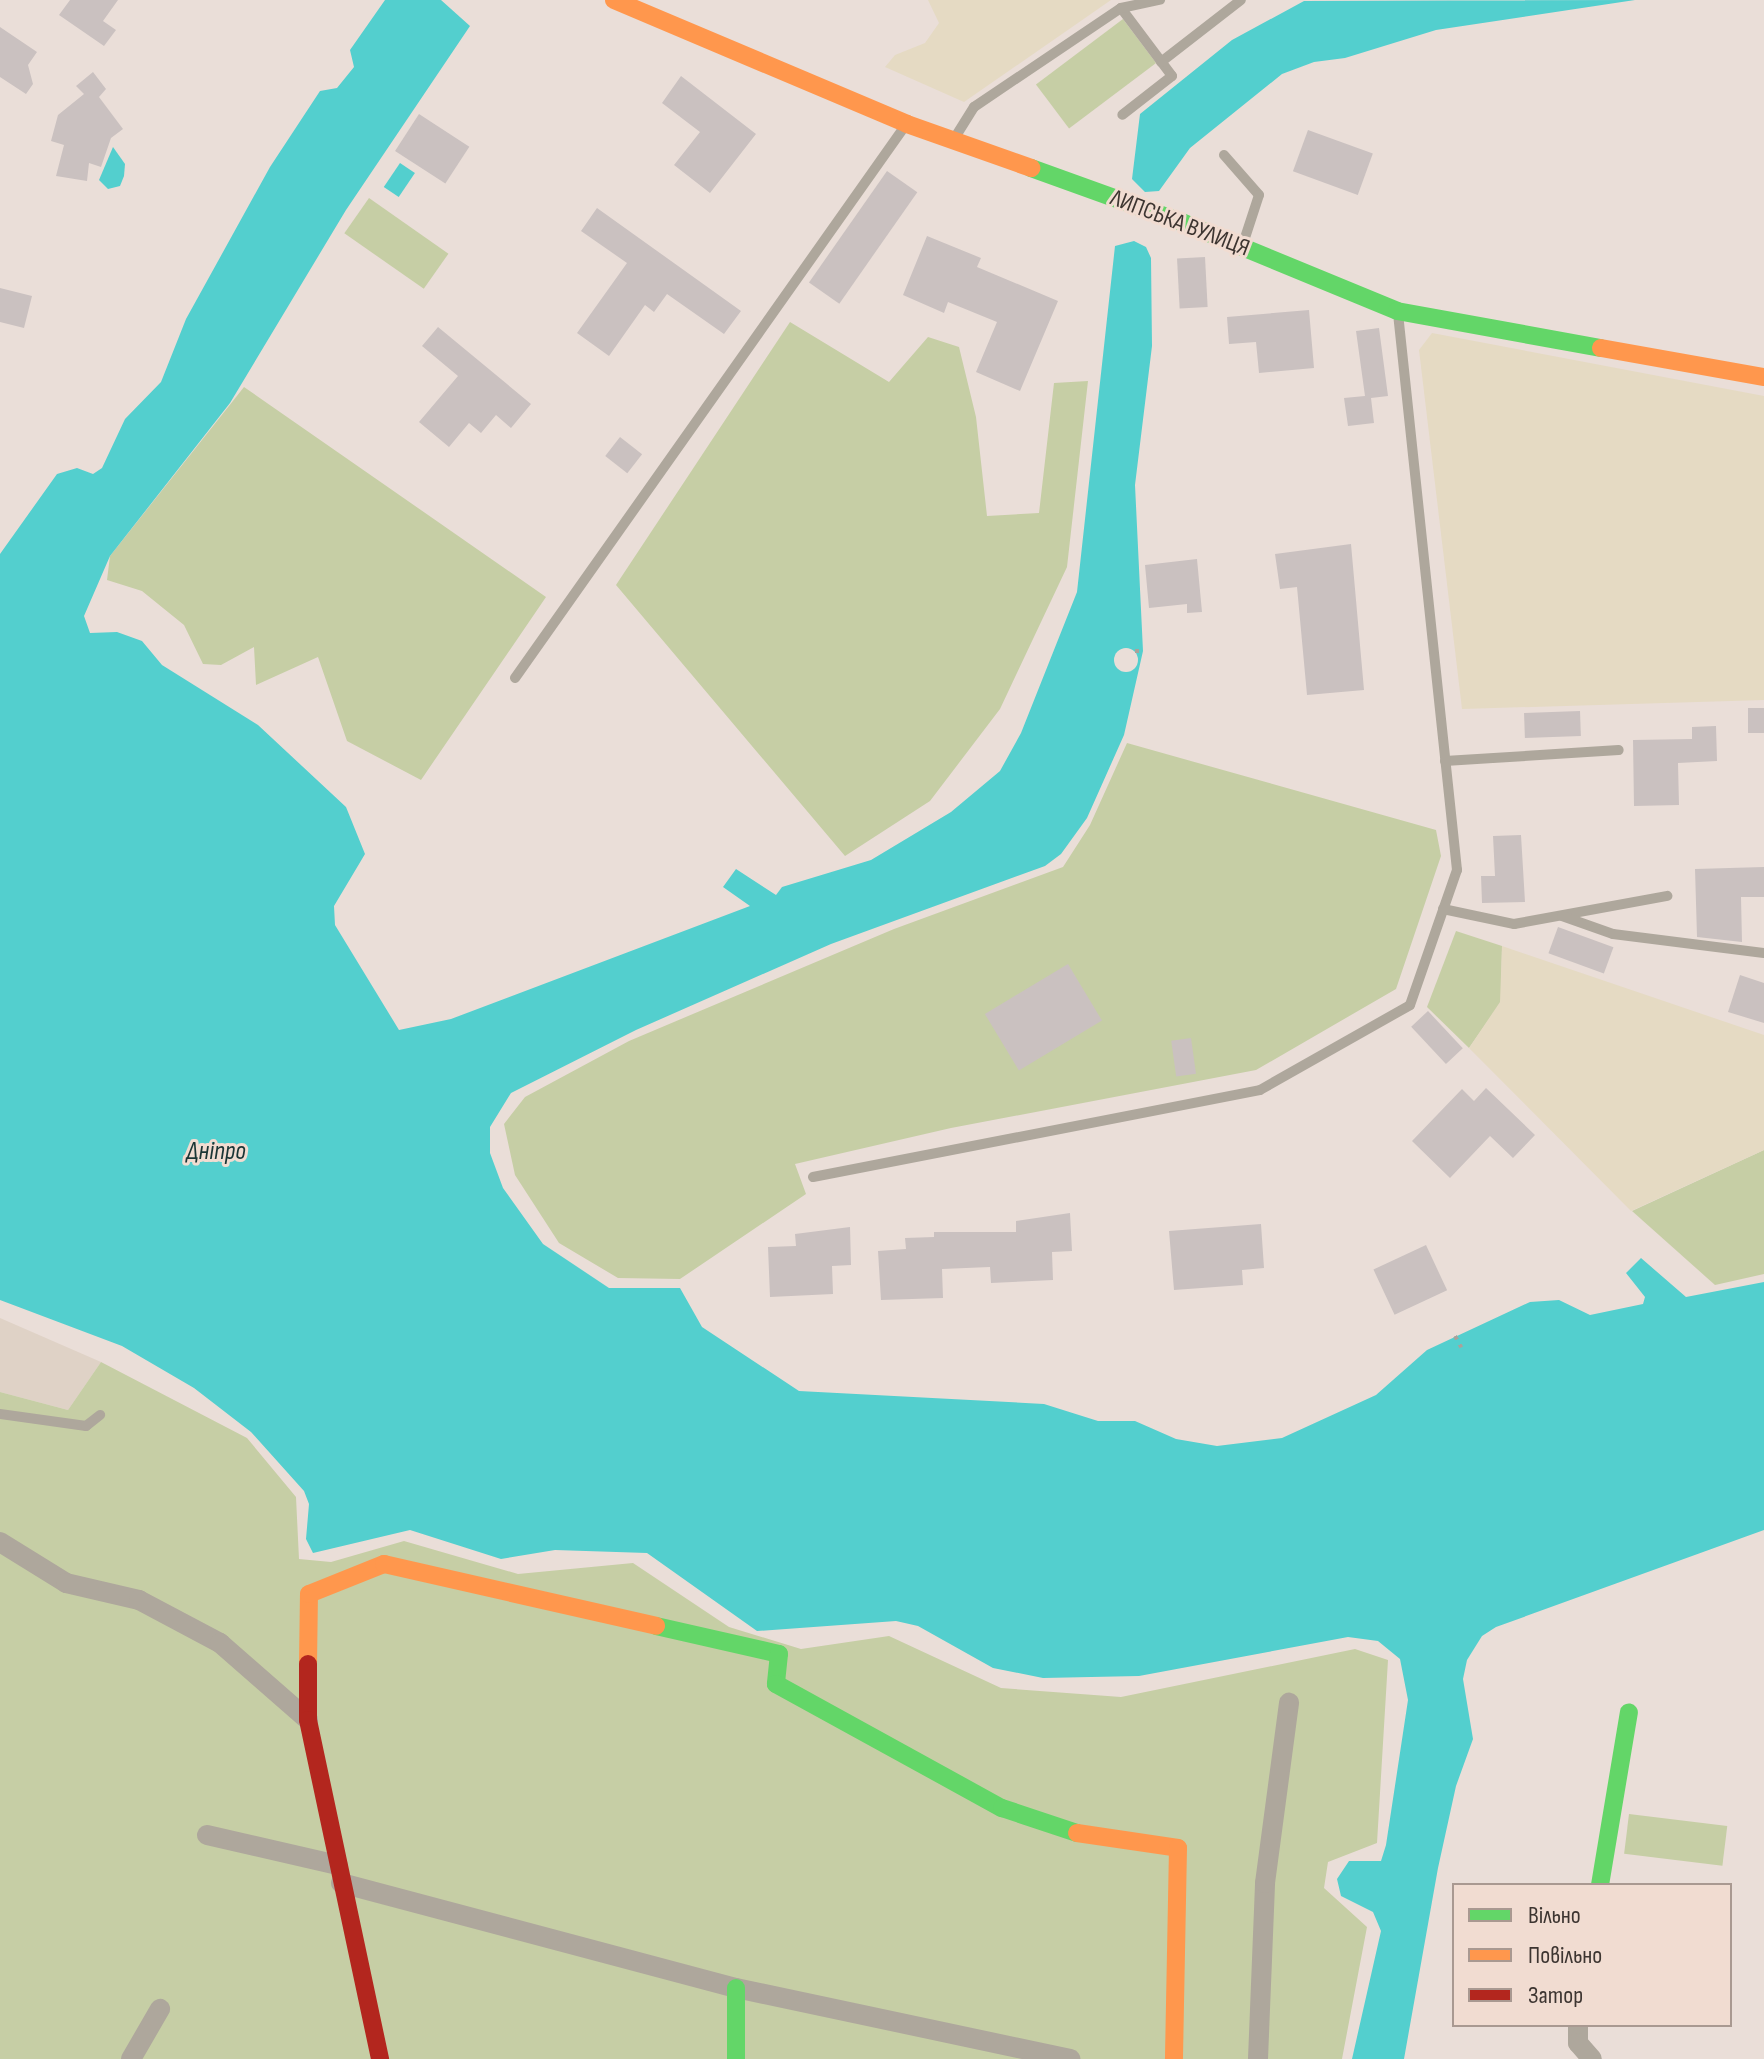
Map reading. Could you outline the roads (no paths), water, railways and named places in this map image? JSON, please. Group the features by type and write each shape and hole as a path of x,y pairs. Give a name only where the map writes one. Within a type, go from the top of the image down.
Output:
{"street":[{"name":"ЛИПСЬКА ВУЛИЦЯ","path":"614,0 907,124 1242,245 1397,311 1764,377"},
{"path":"0,1542 66,1583 139,1600 220,1643 308,1720"},
{"path":"380,2059 308,1720 309,1594 384,1564 779,1654 776,1684 1002,1808 1093,1838 1178,1848 1174,2059"},
{"path":"1258,2059 1265,1883 1289,1703"},
{"path":"1600,1883 1629,1712"},
{"path":"207,1835 736,1988 1071,2059"},
{"path":"736,1988 736,2059"},
{"path":"131,2059 160,2009"},
{"path":"1578,2027 1578,2043 1592,2059"}],"lane":[{"path":"953,141 974,107 1121,8 1160,0"},
{"path":"1161,62 1241,0"},
{"path":"1121,8 1172,76 1122,115"},
{"path":"515,678 907,124"},
{"path":"1224,155 1259,195 1242,245"},
{"path":"813,1177 1260,1090 1410,1005 1457,870 1397,311"},
{"path":"1445,761 1619,750"},
{"path":"1443,909 1514,924 1667,896"},
{"path":"1560,916 1626,936 1764,953"},
{"path":"0,1414 86,1426 100,1415"}],"water":[{"name":"Дніпро","path":"385,0 441,0 470,26 346,210 230,403 110,556 84,616 90,633 117,632 142,641 162,665 258,725 346,807 365,854 334,906 335,925 399,1030 451,1019 750,906 723,887 736,869 776,895 782,887 871,860 951,812 1000,771 1021,733 1077,592 1115,246 1134,241 1146,247 1151,258 1152,346 1135,485 1143,651 1124,735 1087,818 1061,854 1045,866 831,944 636,1030 511,1093 490,1127 490,1153 503,1188 543,1244 609,1288 680,1288 702,1327 799,1391 1044,1404 1098,1421 1135,1421 1176,1439 1217,1446 1282,1438 1376,1395 1427,1350 1530,1302 1559,1300 1590,1315 1643,1304 1645,1297 1626,1273 1641,1258 1686,1297 1764,1282 1764,1530 1496,1627 1482,1636 1467,1660 1463,1679 1473,1739 1456,1786 1438,1868 1404,2059 1352,2059 1381,1931 1373,1912 1341,1896 1337,1879 1349,1861 1381,1861 1386,1845 1408,1700 1400,1659 1378,1641 1348,1637 1139,1676 1043,1678 993,1668 918,1626 896,1621 757,1631 647,1553 555,1550 501,1559 410,1530 313,1553 306,1539 309,1504 304,1491 251,1432 194,1388 122,1346 0,1300 0,554 57,474 77,468 93,474 102,468 125,419 161,382 186,319 270,167 320,91 337,88 354,67 350,50"},
{"path":"1635,0 1436,30 1345,58 1314,62 1282,74 1190,148 1159,191 1145,192 1132,179 1140,114 1232,40 1304,1"},
{"path":"113,147 125,164 124,176 120,186 108,189 99,180"},
{"path":"400,163 415,173 399,197 384,187"}]}
